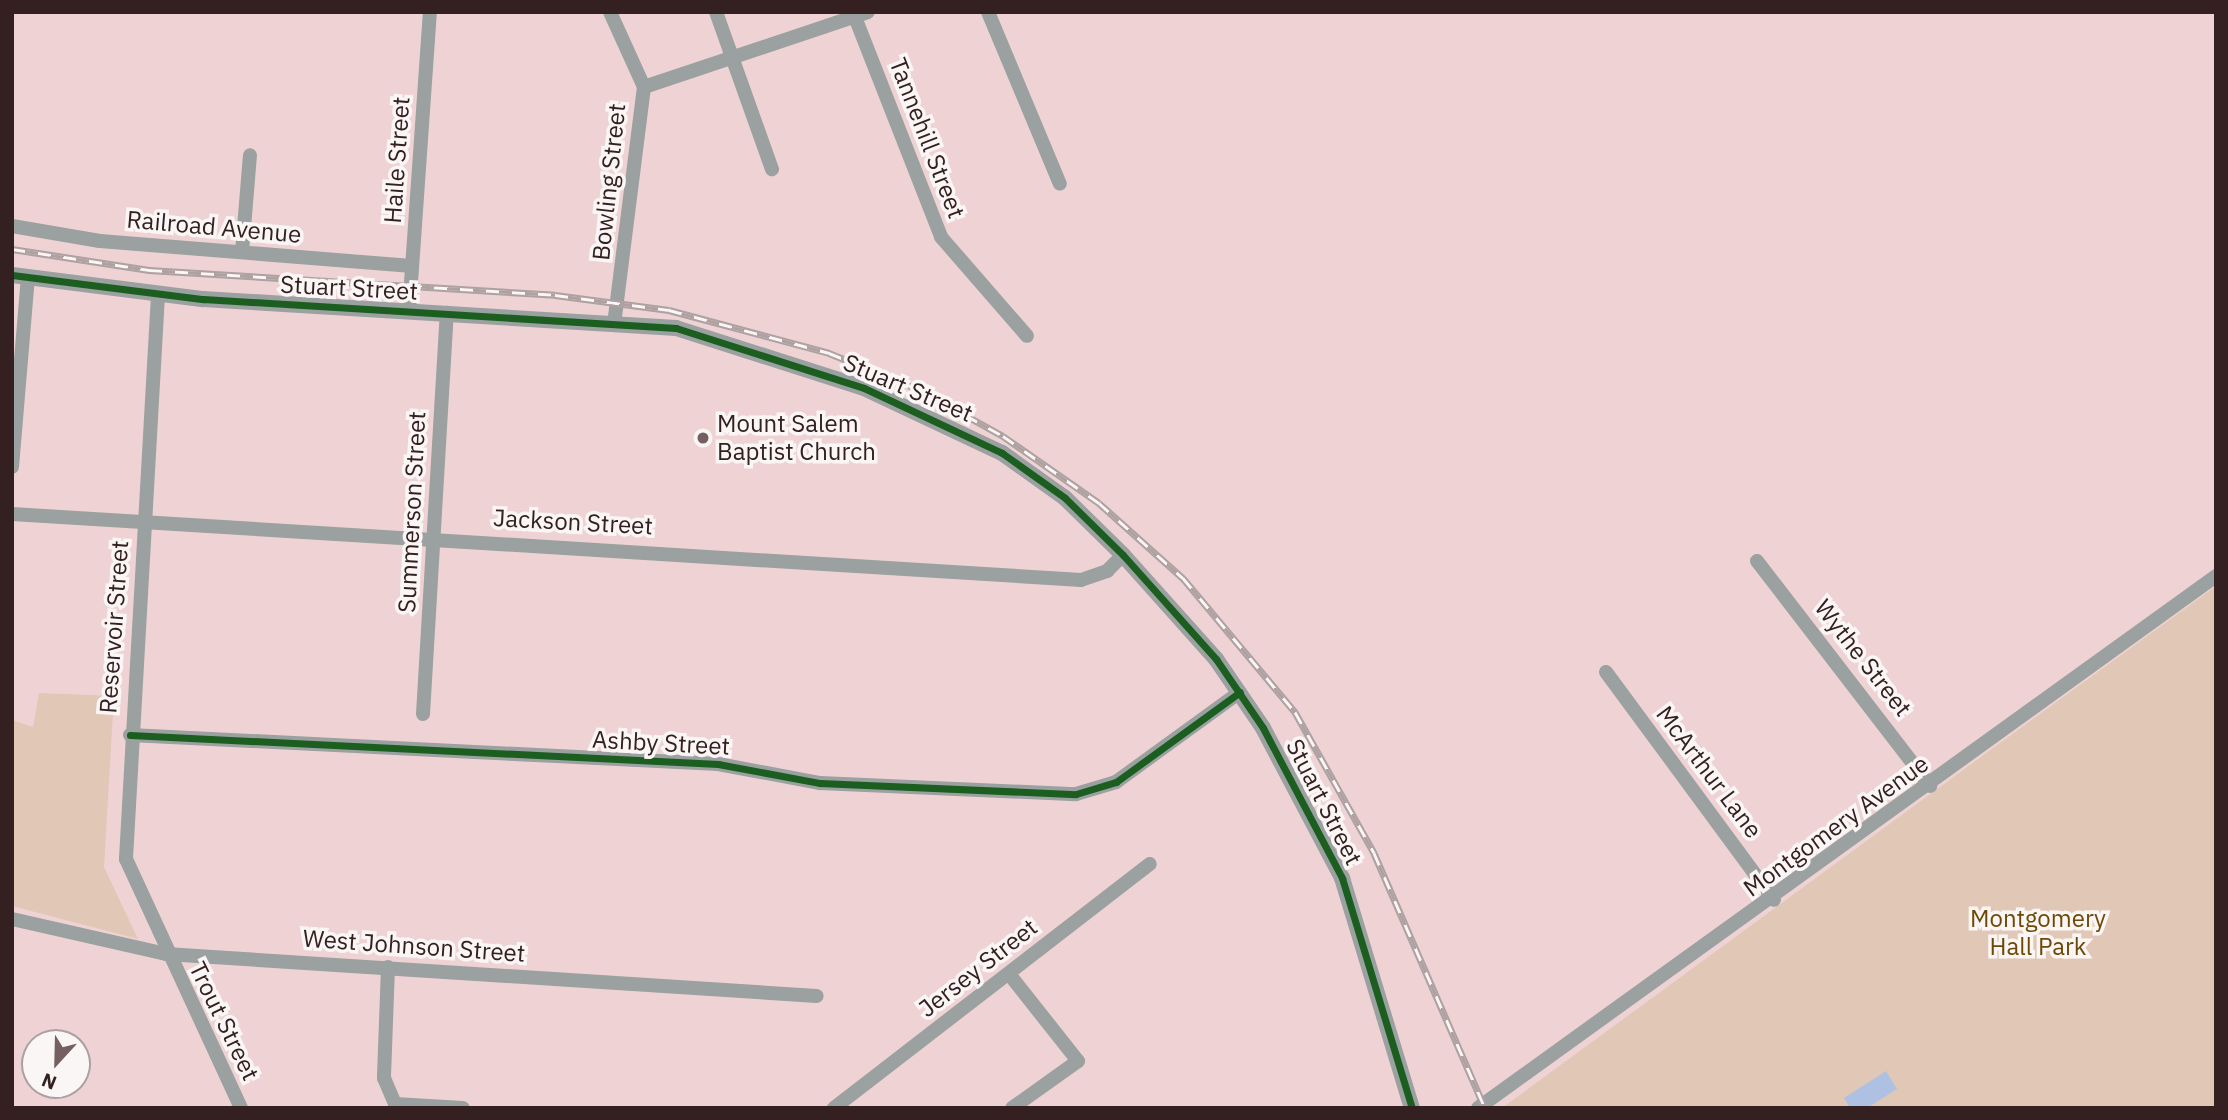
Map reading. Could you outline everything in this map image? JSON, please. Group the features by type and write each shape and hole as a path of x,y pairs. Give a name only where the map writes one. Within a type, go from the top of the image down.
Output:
{"street":[{"name":"Haile Street","path":"409,311 430,12"},
{"name":"Bowling Street","path":"610,12 643,88 636,120 614,323"},
{"path":"716,12 772,169"},
{"path":"988,12 1060,184"},
{"path":"643,88 859,14"},
{"name":"Tannehill Street","path":"859,14 941,237 1027,336"},
{"path":"242,252 250,155"},
{"name":"Railroad Avenue","path":"12,226 242,252 412,266"},
{"path":"12,467 20,277"},
{"name":"Stuart Street","path":"20,277 158,295 614,323 725,339 915,409 1029,471 1123,555 1240,692 1342,878 1412,1108"},
{"name":"Reservoir Street","path":"158,295 130,735 127,871 166,954"},
{"name":"Summerson Street","path":"423,714 447,313"},
{"name":"Jackson Street","path":"12,514 433,537 1081,580 1107,571 1123,555"},
{"name":"Wythe Street","path":"1757,561 1930,786"},
{"name":"Montgomery Avenue","path":"1478,1108 1774,900 2216,576"},
{"name":"McArthur Lane","path":"1606,672 1774,900"},
{"name":"Ashby Street","path":"130,735 705,763 820,783 1076,794 1116,782 1240,692"},
{"name":"Jersey Street","path":"834,1108 1150,864"},
{"name":"West Johnson Street","path":"12,919 166,954 817,996"},
{"name":"Trout Street","path":"166,954 241,1108"},
{"path":"388,967 384,1077 396,1106 464,1108"},
{"path":"1009,974 1078,1061 1012,1108"}],"green space":[{"name":"Montgomery Hall Park","path":"2216,586 2216,1108 1502,1108 1989,751"},
{"path":"39,693 114,696 104,867 138,939 12,906 12,720 33,727"}],"water":[{"path":"1886,1071 1897,1089 1867,1108 1850,1108 1844,1098"}],"railway":[{"path":"12,249 149,270 555,295 669,310 829,353 920,390 1003,436 1099,503 1183,578 1295,712 1374,853 1485,1108"}],"cycle path":[{"path":"12,275 203,299 676,328 864,388 1002,453 1065,498 1123,555 1216,659 1263,728 1342,878 1412,1108"},
{"path":"130,735 718,764 820,783 1076,794 1116,782 1240,692"}],"place":[{"name":"Mount Salem Baptist Church","path":"703,438"}]}
